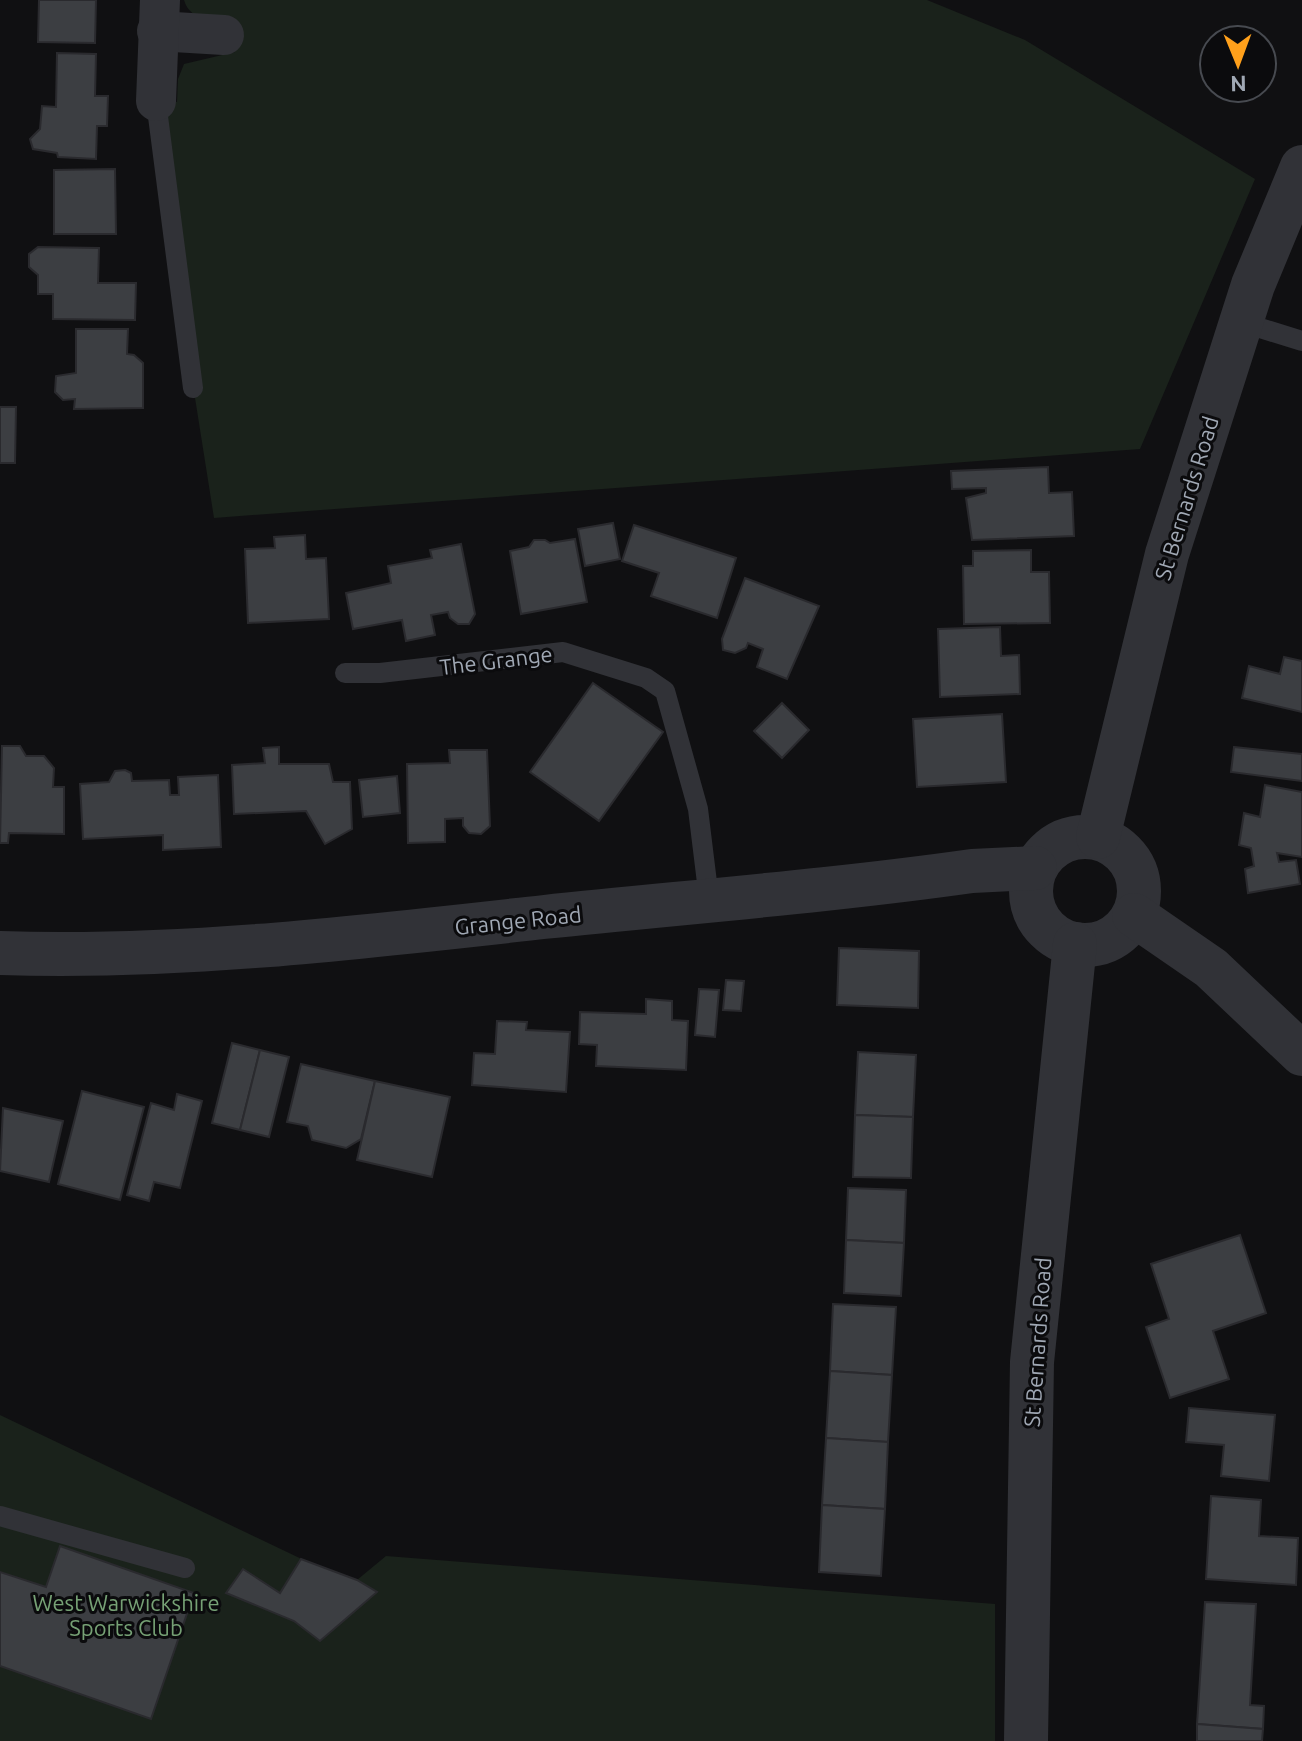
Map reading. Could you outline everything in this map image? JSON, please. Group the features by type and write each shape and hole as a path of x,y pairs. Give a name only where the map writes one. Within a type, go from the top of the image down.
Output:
{"street":[{"path":"156,101 159,15 224,35"},
{"name":"St Bernards Road","path":"1098,837 1167,554 1241,322 1302,167"},
{"path":"1098,837 1116,845 1130,858 1137,873 1140,892 1134,915 1111,939 1093,945 1075,944 1057,938 1035,912 1031,887 1035,868 1045,854 1071,838 1098,837"},
{"name":"Grange Road","path":"0,953 77,955 302,942 1000,868 1035,868"},
{"path":"1134,915 1211,968 1302,1054"},
{"name":"St Bernards Road","path":"1026,1741 1032,1362 1075,944"}],"lane":[{"path":"156,101 193,388"},
{"path":"1241,322 1302,341"},
{"name":"The Grange","path":"345,673 395,672 563,652 646,678 665,691 698,809 709,899"},
{"path":"0,1516 185,1568"}],"green space":[{"path":"184,0 927,0 1025,40 1255,179 1140,449 214,518 180,303 156,101 177,102 178,79 184,64 235,52 235,23 198,16 192,13"},
{"name":"West Warwickshire Sports Club","path":"0,1415 310,1563 357,1580 386,1556 995,1604 995,1741 0,1741"}],"building":[{"path":"39,0 96,0 95,43 38,42"},
{"path":"57,53 96,54 95,96 108,96 107,126 97,126 96,159 58,157 57,153 33,149 30,139 40,129 42,106 56,107"},
{"path":"115,169 116,234 54,234 54,170"},
{"path":"38,247 99,248 98,283 136,283 135,320 53,319 53,294 38,294 38,275 29,267 29,254"},
{"path":"76,329 128,329 127,354 134,355 143,363 143,408 74,409 75,399 63,400 55,392 56,376 76,373"},
{"path":"0,407 16,407 15,463 0,463"},
{"path":"1048,467 1049,493 1072,492 1074,536 972,540 966,498 986,493 986,488 952,489 951,471"},
{"path":"613,523 620,559 585,566 578,529"},
{"path":"634,525 736,558 717,618 651,596 659,573 622,561"},
{"path":"305,535 306,559 326,558 329,619 248,623 245,549 275,548 274,537"},
{"path":"575,539 587,602 521,614 510,551 529,547 534,540 550,543"},
{"path":"461,544 475,614 469,624 458,624 448,612 431,615 435,635 406,641 402,620 353,629 346,593 391,583 388,566 432,558 430,550"},
{"path":"1031,550 1031,572 1049,572 1050,623 964,624 963,566 973,566 973,551"},
{"path":"745,578 819,606 787,679 757,667 763,649 748,643 746,648 735,653 723,650 722,639"},
{"path":"1000,627 1001,656 1019,655 1020,694 940,697 938,629"},
{"path":"1284,657 1302,661 1302,712 1242,698 1249,666 1280,674"},
{"path":"593,683 663,732 599,821 530,772"},
{"path":"782,703 809,730 782,758 754,731"},
{"path":"1002,714 1006,782 917,787 913,719"},
{"path":"2,746 20,746 26,756 44,756 54,768 53,787 64,787 64,834 9,833 8,843 0,843"},
{"path":"279,747 279,764 329,764 333,782 350,782 352,829 325,844 306,811 234,814 232,765 265,763 263,748"},
{"path":"1234,747 1302,754 1302,781 1231,772"},
{"path":"449,750 487,750 490,826 481,834 469,833 463,826 463,818 445,819 445,842 408,843 407,764 450,763"},
{"path":"115,771 131,773 132,781 169,780 170,795 179,795 178,777 218,775 221,847 163,850 163,835 83,839 80,784 109,782"},
{"path":"397,776 400,813 363,817 359,780"},
{"path":"1265,785 1302,792 1302,857 1277,853 1279,862 1296,860 1300,884 1248,893 1245,869 1254,866 1251,848 1239,845 1244,813 1260,817"},
{"path":"839,948 919,951 918,1008 837,1005"},
{"path":"726,980 744,981 741,1011 723,1010"},
{"path":"699,989 719,990 715,1037 695,1035"},
{"path":"646,999 672,1001 672,1020 688,1021 686,1070 596,1066 597,1045 579,1044 580,1012 646,1014"},
{"path":"497,1021 527,1022 526,1030 570,1032 566,1092 472,1085 474,1053 495,1054"},
{"path":"232,1043 260,1050 240,1130 212,1123"},
{"path":"260,1050 289,1057 269,1137 240,1130"},
{"path":"858,1052 916,1055 913,1117 855,1115"},
{"path":"301,1064 375,1081 361,1139 346,1148 312,1140 308,1126 287,1122"},
{"path":"375,1081 450,1097 432,1177 357,1160"},
{"path":"82,1091 144,1107 120,1200 58,1184"},
{"path":"177,1094 202,1101 180,1188 154,1182 149,1201 127,1195 151,1103 174,1110"},
{"path":"3,1108 63,1121 49,1182 0,1171"},
{"path":"855,1115 913,1117 911,1178 853,1177"},
{"path":"848,1188 906,1190 904,1243 846,1240"},
{"path":"1240,1235 1266,1313 1213,1331 1229,1379 1170,1398 1146,1327 1169,1319 1151,1264"},
{"path":"846,1240 904,1243 901,1296 844,1293"},
{"path":"833,1304 896,1307 892,1375 830,1371"},
{"path":"830,1371 892,1375 888,1442 826,1438"},
{"path":"1189,1408 1275,1415 1269,1481 1221,1476 1224,1445 1186,1442"},
{"path":"826,1438 888,1442 885,1509 822,1505"},
{"path":"1211,1496 1261,1500 1259,1536 1298,1538 1296,1585 1206,1579"},
{"path":"822,1505 885,1509 881,1576 819,1572"},
{"path":"60,1546 194,1593 151,1719 0,1666 0,1572 46,1587"},
{"path":"301,1559 357,1580 377,1592 320,1641 294,1621 226,1593 243,1569 280,1593"},
{"path":"1205,1602 1256,1604 1250,1705 1264,1706 1263,1729 1197,1724"},
{"path":"1197,1724 1263,1729 1262,1741 1197,1741"}]}
